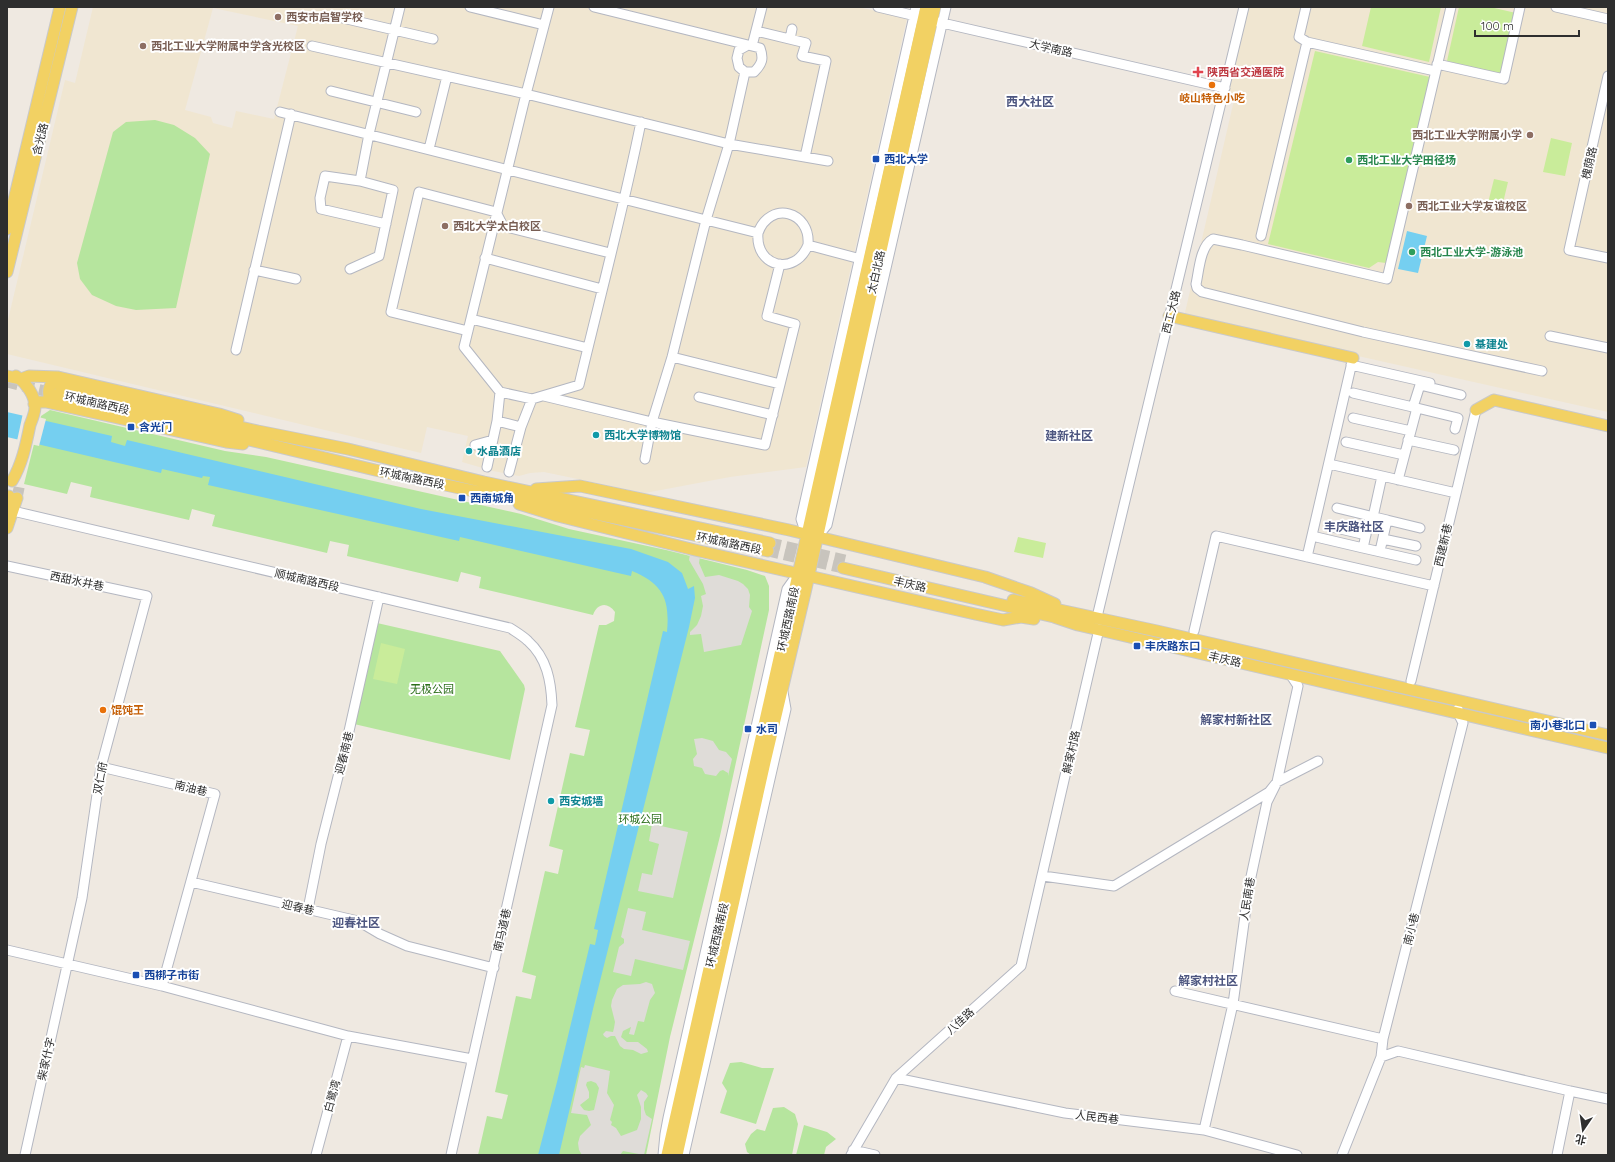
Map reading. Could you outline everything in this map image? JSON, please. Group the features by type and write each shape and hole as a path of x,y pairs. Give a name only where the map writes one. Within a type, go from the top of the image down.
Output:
{"main road":[{"name":"含光路","path":"7,229 60,7"},
{"name":"含光路","path":"7,272 72,7"},
{"name":"太白北路","path":"812,536 864,260 926,15 935,7"},
{"name":"太白北路","path":"812,536 926,15"},
{"path":"1170,316 1352,362"},
{"path":"7,370 21,380 29,390 34,407"},
{"name":"环城南路西段","path":"7,376 21,380 29,376 57,390 226,442 268,444 375,470 769,547 301,439 57,390"},
{"path":"16,482 34,407 38,402 46,402 57,390"},
{"path":"1476,410 1494,400 1608,426"},
{"path":"522,490 580,486 812,536 986,577 1031,593 1048,602 1082,611 1093,616"},
{"path":"502,496 524,506 558,516 803,575 1003,620 1021,617 1078,625"},
{"path":"7,528 11,502"},
{"name":"环城西路南段","path":"666,1155 766,720 812,536"},
{"name":"丰庆路","path":"1608,735 1093,616 844,564 1054,617 1078,625 1608,748"},
{"name":"环城西路南段","path":"677,1155 782,689 803,575"}],"street":[{"path":"360,181 369,134 400,7"},
{"path":"470,7 544,25"},
{"path":"549,7 496,212 464,347 500,392 532,400 579,385 610,253 625,198 641,122"},
{"path":"594,7 750,45 760,48 763,56 761,65 754,72 745,72 739,67 737,58 739,50 750,45 756,31 762,7"},
{"name":"大学南路","path":"878,7 926,15 1225,88"},
{"path":"926,15 946,7"},
{"name":"西工大路","path":"1093,616 1170,316 1244,7"},
{"path":"1306,7 1299,38 1307,42 1504,79 1520,7"},
{"path":"1451,7 1387,279 1242,244 1213,239 1209,241 1203,253 1196,284 1197,288 1202,292 1363,332 1542,371"},
{"path":"1556,7 1572,9 1608,19"},
{"path":"334,16 433,39"},
{"path":"790,39 792,29"},
{"path":"756,31 806,43 802,56 826,61 805,157"},
{"path":"1261,236 1307,42"},
{"path":"312,46 526,94 729,144 828,161"},
{"path":"645,460 652,422 672,357 706,220 729,144 745,72"},
{"path":"429,149 447,76"},
{"name":"槐荫路","path":"1608,76 1604,116 1569,250 1608,258"},
{"path":"331,91 416,112"},
{"path":"280,112 625,198 758,233"},
{"path":"236,350 291,114"},
{"path":"350,269 379,256 386,224 393,190 360,181 325,176 320,198 321,209 386,224"},
{"path":"468,331 391,312 419,192 496,212 503,226 610,253"},
{"path":"783,213 790,214 802,221 806,227 809,238 808,245 802,257 793,263 780,264 769,260 763,255 757,242 758,233 763,222 771,216 783,213"},
{"path":"808,245 864,260"},
{"path":"485,258 602,289"},
{"path":"544,396 652,422 765,445 795,324 767,316 780,264"},
{"path":"254,270 296,279"},
{"path":"471,319 588,348"},
{"path":"1550,336 1608,348"},
{"path":"672,357 780,384"},
{"path":"1307,557 1352,362 1430,383"},
{"path":"1398,480 1420,385 1461,395"},
{"path":"487,466 498,421 500,392"},
{"path":"1353,393 1458,418 1455,428"},
{"path":"699,397 773,415"},
{"path":"509,472 522,427 532,400"},
{"name":"西建新巷","path":"1411,681 1476,410"},
{"path":"1353,418 1454,450"},
{"path":"498,421 522,427"},
{"path":"475,445 493,440"},
{"path":"1346,442 1404,455"},
{"path":"1329,464 1456,493"},
{"path":"1363,548 1382,476"},
{"name":"顺城南路西段","path":"11,502 380,597 510,628 529,641 543,660 551,682 552,704"},
{"path":"1337,508 1420,528"},
{"path":"1380,551 1387,520"},
{"path":"1332,527 1366,535"},
{"path":"1194,631 1216,536 1434,586"},
{"path":"1312,536 1416,560"},
{"path":"1383,539 1416,546"},
{"path":"7,559 17,569"},
{"name":"西甜水井巷","path":"7,566 147,596"},
{"name":"环城西路南段","path":"663,1155 664,1134 787,589 803,575"},
{"name":"双仁府","path":"68,963 82,898 101,767 147,596"},
{"name":"迎春南巷","path":"308,909 321,844 345,749 380,597"},
{"name":"解家村路","path":"1043,876 1099,629"},
{"name":"人民南巷","path":"1204,1130 1232,1004 1249,886 1268,802 1277,782 1298,686 1290,674"},
{"name":"环城西路南段","path":"684,1155 786,709 782,689"},
{"path":"762,700 766,720"},
{"name":"南小巷","path":"1342,1155 1381,1057 1383,1039 1463,723 1458,713 1461,700"},
{"name":"南马道巷","path":"451,1155 552,704"},
{"path":"1043,876 1114,886 1269,792 1277,782 1318,761"},
{"name":"南油巷","path":"101,767 215,794 191,882"},
{"name":"八佳路","path":"852,1153 896,1078 1021,966 1043,876"},
{"path":"162,986 191,882"},
{"name":"迎春巷","path":"191,882 358,921 380,934 407,946 494,968"},
{"path":"7,950 162,986 348,1036 472,1059"},
{"name":"柴家什字","path":"25,1155 68,963"},
{"path":"1174,991 1383,1039"},
{"name":"白鹭湾","path":"316,1155 348,1036"},
{"path":"1381,1057 1398,1051 1608,1099"},
{"name":"人民西巷","path":"896,1078 1065,1113 1204,1130 1297,1155"},
{"path":"1557,1155 1570,1091"},
{"path":"852,1153 875,1155"}],"shaded area":[{"name":"西北大学太白校区","path":"93,7 858,7 907,18 806,467 730,477 645,493 544,472 530,473 519,476 493,471 462,462 468,436 427,427 421,453 7,354 7,324 65,80 75,83","holes":["213,8 298,26 274,119 236,111 232,128 213,123 211,117 185,110"]},
{"name":"西北工业大学友谊校区","path":"1247,7 1608,7 1608,412 1184,317 1235,96 1226,94"},
{"path":"690,554 700,556 699,563 705,577 719,575 738,581 748,589 750,595 749,607 752,611 741,645 704,652 701,634 690,635 690,632 697,625 701,616 703,606 701,596 706,594 703,584 689,560"},
{"path":"702,738 713,741 719,750 726,752 732,759 728,776 728,773 723,770 716,776 705,774 702,768 694,766 693,759 697,754 694,739"},
{"path":"652,824 688,832 673,898 638,891 642,873 652,875 659,844 649,841"},
{"path":"628,908 646,912 642,930 690,941 683,970 635,959 631,976 613,972 619,947 624,943 624,939 621,937"},
{"path":"646,982 652,984 655,993 650,1000 644,1022 638,1021 634,1035 629,1034 631,1027 623,1031 621,1037 627,1042 638,1042 647,1049 648,1052 641,1054 633,1050 624,1049 620,1046 615,1036 607,1038 603,1034 606,1031 613,1032 615,1022 611,1006 617,989 623,985 640,984"},
{"path":"585,1065 610,1071 607,1093 614,1105 610,1120 612,1122 611,1125 616,1128 621,1136 637,1130 641,1119 641,1107 637,1095 641,1090 646,1093 648,1096 644,1102 644,1109 646,1115 652,1119 644,1155 623,1151 620,1155 582,1155 579,1150 578,1143 580,1136 591,1125 587,1115 571,1113 581,1067 584,1068","holes":["591,1081 596,1083 599,1088 594,1110 584,1110 580,1105 589,1098 589,1092 586,1085 587,1082"]}],"green space":[{"path":"1371,7 1441,7 1429,62 1362,46"},
{"path":"1459,7 1490,7 1516,13 1502,75 1447,61"},
{"name":"西北工业大学田径场","path":"1315,51 1430,77 1386,263 1378,262 1369,268 1268,244"},
{"path":"155,120 174,125 195,138 210,154 176,308 136,310 116,306 92,295 80,279 77,263 113,132 126,122"},
{"path":"1551,138 1572,143 1565,176 1543,172"},
{"path":"1494,179 1508,182 1502,207 1488,203"},
{"name":"环城公园","path":"50,410 225,451 266,457 521,514 569,529 666,550 747,570 765,576 769,586 769,610 720,836 670,1037 646,1155 478,1155 487,1116 502,1119 508,1095 495,1092 516,996 531,999 536,976 522,972 545,871 558,874 563,850 549,846 570,753 584,756 590,730 575,727 599,625 606,625 614,621 615,612 609,606 602,605 597,608 593,615 479,588 481,577 461,572 458,582 347,556 349,545 330,541 327,553 212,526 215,515 192,509 189,520 90,497 92,487 71,482 67,494 24,484 41,416"},
{"path":"1018,537 1046,543 1043,558 1014,552"},
{"name":"无极公园","path":"377,623 500,651 524,685 525,689 510,760 354,724"},
{"path":"381,643 405,649 397,684 373,679"},
{"path":"741,1062 762,1068 774,1068 756,1124 720,1113 727,1091 722,1083 730,1063"},
{"path":"784,1107 795,1114 798,1124 792,1155 751,1155 747,1152 745,1144 751,1134 757,1129 765,1131 773,1108"},
{"path":"804,1125 827,1132 836,1139 826,1147 824,1155 796,1155"}],"water":[{"name":"西北工业大学-游泳池","path":"1407,231 1427,236 1418,273 1398,269"},
{"path":"7,412 112,436 111,442 125,446 127,440 421,509 631,549 668,562 682,573 688,589 694,586 695,598 689,627 593,1009 559,1155 538,1155 590,944 595,945 598,930 594,929 663,631 667,632 667,610 662,594 657,587 651,581 632,571 631,576 460,537 459,541 208,485 210,477 203,476 202,478 162,469 161,473 7,437"}],"pier":[{"path":"23,413 46,419 39,446 17,441"}],"tunnel":[{"path":"7,382 57,394"},
{"path":"17,498 20,483"},
{"path":"770,543 845,560"},
{"path":"768,551 843,568"}],"place":[{"name":"西安市启智学校","path":"278,17"},
{"name":"西北工业大学附属中学含光校区","path":"143,46"},
{"name":"陕西省交通医院","path":"1198,72"},
{"name":"岐山特色小吃","path":"1212,85"},
{"name":"西北工业大学附属小学","path":"1530,135"},
{"name":"西北大学","path":"876,159"},
{"name":"西北工业大学田径场","path":"1349,160"},
{"name":"西北工业大学友谊校区","path":"1409,206"},
{"name":"西北大学太白校区","path":"445,226"},
{"name":"西北工业大学-游泳池","path":"1412,252"},
{"name":"基建处","path":"1467,344"},
{"name":"含光门","path":"131,427"},
{"name":"西北大学博物馆","path":"596,435"},
{"name":"水晶酒店","path":"469,451"},
{"name":"西南城角","path":"462,498"},
{"name":"丰庆路东口","path":"1137,646"},
{"name":"馄饨王","path":"103,710"},
{"name":"南小巷北口","path":"1593,725"},
{"name":"水司","path":"748,729"},
{"name":"西安城墙","path":"551,801"},
{"name":"西梆子市街","path":"136,975"}],"district":[{"name":"西大社区","path":"1030,102"},
{"name":"建新社区","path":"1069,436"},
{"name":"丰庆路社区","path":"1354,527"},
{"name":"解家村新社区","path":"1236,720"},
{"name":"迎春社区","path":"356,923"},
{"name":"解家村社区","path":"1208,981"}]}
